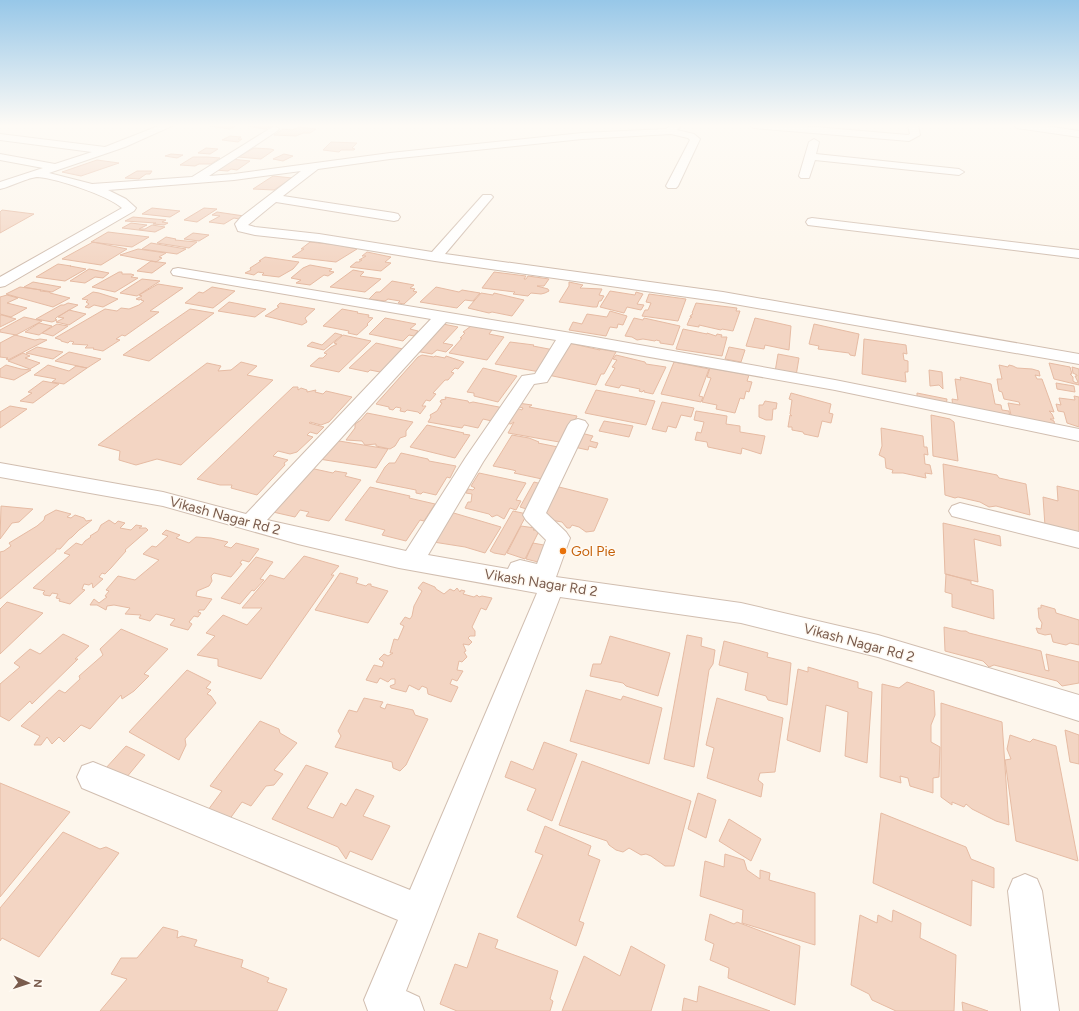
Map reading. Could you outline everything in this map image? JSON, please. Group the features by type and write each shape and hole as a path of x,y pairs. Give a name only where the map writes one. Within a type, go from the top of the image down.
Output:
{"street":[{"path":"0,186 43,172"},
{"path":"194,180 206,172"},
{"path":"90,188 194,180 262,172"},
{"path":"307,172 245,220 241,224 243,228 255,231 319,238 435,257 723,298 1079,359"},
{"path":"672,186 679,172"},
{"path":"0,283 130,208 123,201 90,188 73,182 38,174"},
{"path":"435,257 487,197"},
{"path":"273,198 394,217"},
{"path":"812,222 1079,254"},
{"path":"178,272 442,316 835,385 1079,435"},
{"path":"251,523 442,316"},
{"path":"412,561 472,462 528,380 541,378 566,338"},
{"path":"509,579 513,568 545,575 558,538 534,515 578,426"},
{"name":"Vikash Nagar Rd 2","path":"0,470 163,499 298,536 412,561 509,579 756,617 878,646 1079,708"},
{"path":"960,511 1079,540"},
{"path":"388,1007 420,912 552,586"},
{"path":"93,777 420,912"},
{"path":"1025,890 1040,1011"}],"building":[{"path":"63,172 92,172 81,176"},
{"path":"135,172 151,172 139,179 125,178"},
{"path":"273,176 292,178 274,190 253,189"},
{"path":"152,208 180,211 170,217 142,214"},
{"path":"204,208 217,209 197,222 184,220"},
{"path":"2,210 34,214 0,233 0,212"},
{"path":"217,212 244,216 239,219 234,218 224,224 209,222 220,216 212,215"},
{"path":"133,217 166,220 162,222 168,223 164,225 125,221"},
{"path":"131,223 147,225 139,229 145,229 152,225 165,227 155,232 122,228"},
{"path":"108,232 149,237 132,247 91,242"},
{"path":"193,233 209,235 199,241 184,239"},
{"path":"166,237 176,239 175,240 197,242 189,248 157,243"},
{"path":"93,242 127,249 101,265 62,259"},
{"path":"310,242 357,249 336,262 292,257 304,249 301,249"},
{"path":"151,243 186,249 177,254 142,249"},
{"path":"138,249 166,253 159,257 162,258 156,262 120,255"},
{"path":"367,252 391,257 385,262 391,263 381,271 350,267 356,262 362,260 359,260 366,256 362,256"},
{"path":"265,257 299,262 293,269 279,277 262,275 264,273 258,272 254,275 245,273 251,270 250,268"},
{"path":"151,261 166,263 152,273 137,271"},
{"path":"58,264 86,269 65,281 36,277"},
{"path":"310,265 332,269 329,271 334,272 328,276 324,275 310,285 296,283 301,280 291,278 303,268"},
{"path":"89,269 109,273 103,278 95,277 85,283 70,281"},
{"path":"353,270 364,272 360,276 381,279 365,292 330,287"},
{"path":"119,272 122,272 122,274 131,274 134,275 131,277 138,278 115,292 92,287"},
{"path":"494,272 526,276 524,279 528,276 549,279 544,286 537,286 548,289 549,291 541,294 531,293 528,296 513,294 515,292 482,288"},
{"path":"142,279 160,281 137,296 120,293"},
{"path":"392,281 414,285 410,288 415,289 413,291 417,292 404,304 398,303 400,301 388,299 385,301 369,299 376,292 380,292"},
{"path":"33,282 61,287 52,292 24,287"},
{"path":"569,282 583,285 580,288 602,289 599,295 604,296 601,301 599,301 597,307 559,302 569,286"},
{"path":"158,284 183,288 150,311 159,312 125,336 122,335 116,339 120,340 103,351 93,349 94,348 85,348 88,345 72,344 74,342 70,341 68,343 55,338 105,309 117,311 121,308 129,309 139,305 144,301 141,300 142,299 136,299 142,296 139,295"},
{"path":"20,287 41,290 40,291 50,292 70,298 53,307 6,294"},
{"path":"212,287 235,291 213,308 185,303 199,292 203,293"},
{"path":"436,287 459,292 462,290 480,293 473,301 465,300 457,308 420,302"},
{"path":"610,291 635,295 636,292 643,294 637,304 644,305 641,310 627,307 624,313 600,307"},
{"path":"93,292 118,299 103,307 94,305 89,308 85,307 89,304 86,302 88,300 82,299"},
{"path":"481,293 493,295 494,293 524,300 512,316 468,308"},
{"path":"649,294 686,299 678,321 642,316 645,310 648,310 651,303 646,302"},
{"path":"7,295 18,298 7,303 27,308 11,317 0,314 0,297"},
{"path":"229,302 266,309 255,317 218,311"},
{"path":"68,303 78,305 57,317 55,319 57,320 52,322 36,319 61,305"},
{"path":"280,303 315,309 305,318 307,322 302,325 265,316 279,307 277,306"},
{"path":"696,303 737,308 736,311 740,311 733,331 699,325 699,327 687,325 692,317 690,317 693,314 692,313"},
{"path":"190,309 214,313 149,361 123,355"},
{"path":"342,309 369,315 368,317 373,318 357,335 348,333 349,331 323,326"},
{"path":"69,310 86,314 69,325 56,322 64,318 58,317"},
{"path":"610,311 627,316 623,325 618,324 617,328 610,327 606,336 569,330 573,322 582,324 587,314 607,317"},
{"path":"0,315 2,315 16,319 0,327"},
{"path":"24,317 42,321 16,335 0,332 0,330"},
{"path":"385,318 416,324 410,329 418,331 414,336 409,335 403,341 369,334"},
{"path":"634,318 643,320 644,318 680,326 673,345 660,343 660,341 656,340 637,340 632,337 625,336"},
{"path":"755,318 791,326 789,350 765,345 764,349 746,346"},
{"path":"39,323 52,326 39,335 25,332"},
{"path":"57,324 68,326 53,336 42,333"},
{"path":"443,324 458,327 443,343 453,345 446,352 437,350 432,354 415,351"},
{"path":"814,324 859,334 855,356 850,355 849,353 818,349 819,346 809,344"},
{"path":"471,326 492,330 489,334 504,337 487,360 449,353 462,338 460,338 465,333 463,332"},
{"path":"683,329 727,337 722,356 676,349"},
{"path":"335,333 342,335 324,350 307,346 312,342 322,345"},
{"path":"15,335 35,340 47,340 8,360 6,359 8,358 0,357 0,343"},
{"path":"343,335 371,341 339,372 310,366 319,358 323,358 327,354 324,353 337,344 334,343"},
{"path":"864,339 906,345 907,354 903,353 904,360 908,361 908,372 905,372 906,382 862,374"},
{"path":"510,342 534,345 533,346 554,350 540,372 495,364"},
{"path":"376,343 403,349 380,372 370,370 368,372 349,368"},
{"path":"569,343 616,352 604,374 601,374 596,385 548,375 565,347 569,347"},
{"path":"37,347 63,352 53,359 26,353"},
{"path":"729,347 745,350 741,362 725,359"},
{"path":"69,352 101,359 87,368 55,361"},
{"path":"23,353 30,356 25,358 40,363 30,369 8,361"},
{"path":"778,354 799,358 796,376 775,372"},
{"path":"422,355 445,358 446,356 464,362 458,369 455,368 451,372 454,373 433,393 436,394 430,401 426,400 422,406 426,406 420,414 418,412 407,410 405,412 400,411 401,408 396,407 393,410 389,409 389,407 376,404 418,357"},
{"path":"616,355 645,362 646,364 666,367 653,394 644,392 644,390 642,392 639,391 640,389 621,385 619,388 605,385 615,368 612,367 617,360 613,359"},
{"path":"241,362 257,366 247,375 273,380 181,465 157,459 136,465 119,460 120,451 98,445 207,363 221,366 218,371 231,370"},
{"path":"674,362 709,369 699,396 703,397 701,402 661,394"},
{"path":"1049,363 1070,367 1072,374 1070,374 1073,377 1073,381 1076,383 1078,382 1075,376 1077,375 1073,373 1072,367 1079,369 1079,385 1054,379"},
{"path":"6,365 31,370 14,380 0,377 0,369"},
{"path":"48,365 69,371 76,366 87,368 64,384 52,382 56,379 34,375"},
{"path":"999,365 1008,367 1009,365 1017,368 1039,371 1040,376 1035,375 1037,379 1042,379 1054,412 1049,411 1054,419 1050,419 1054,421 1055,426 1018,419 1017,417 1011,415 1008,403 1020,405 1019,402 1004,399 1002,392 999,391 997,379 1002,379"},
{"path":"483,368 517,376 498,402 474,396 474,393 467,392"},
{"path":"710,368 749,375 747,381 752,382 749,392 746,391 744,399 740,398 735,413 716,409 717,405 702,402 711,378 707,377"},
{"path":"929,370 942,372 943,389 939,385 930,386"},
{"path":"960,377 991,384 995,404 1001,405 1002,410 1009,411 1010,418 953,408 952,399 958,400 955,379 961,380"},
{"path":"43,381 59,384 33,403 20,401 32,393 28,392"},
{"path":"1056,383 1074,386 1075,392 1057,389"},
{"path":"293,387 298,387 298,390 301,388 307,390 307,392 316,390 315,392 323,394 326,391 352,397 329,422 321,425 309,423 324,427 317,434 310,432 307,435 313,437 297,452 290,454 278,451 273,456 288,460 257,495 231,488 232,485 220,485 197,479"},
{"path":"596,390 655,401 646,425 585,413"},
{"path":"791,393 831,404 829,413 833,414 831,423 822,421 818,437 792,430 792,427 788,427 790,415 792,416 790,414 792,400 789,399"},
{"path":"917,393 947,399 946,406 917,400"},
{"path":"1074,396 1079,397 1079,427 1067,423 1064,412 1058,411 1056,404 1061,405 1059,398 1075,400"},
{"path":"445,397 468,401 469,403 473,402 504,408 496,422 483,419 478,428 464,425 462,428 428,422 431,417 430,415 437,411 442,403 440,402 441,400 446,399"},
{"path":"765,401 777,403 776,409 773,409 772,420 766,420 759,417 759,405 763,405"},
{"path":"662,402 694,408 691,417 681,415 676,428 668,426 666,432 652,429"},
{"path":"518,403 532,405 529,407 577,416 565,443 508,433 514,422 511,424 505,423 514,407 522,410 523,408 516,406"},
{"path":"10,406 27,409 0,428 0,412"},
{"path":"696,411 727,416 726,424 740,426 740,432 765,436 761,454 742,448 741,454 708,447 707,442 695,440 697,432 701,433 704,422 694,420"},
{"path":"367,413 413,422 406,431 406,436 400,438 395,446 390,449 376,446 376,444 365,445 362,441 346,440 355,428 355,424"},
{"path":"931,415 950,419 954,422 958,461 933,456"},
{"path":"604,421 633,426 629,437 599,431"},
{"path":"427,425 470,435 455,458 410,447"},
{"path":"881,428 923,436 924,447 927,447 928,455 924,454 925,464 930,465 932,474 925,473 926,478 903,473 892,473 893,470 886,468 885,458 879,455 882,446"},
{"path":"581,433 593,436 590,441 598,443 596,448 589,446 588,450 574,447"},
{"path":"512,435 529,438 539,442 538,443 558,447 542,479 514,473 516,471 493,466"},
{"path":"333,440 388,449 376,468 319,459"},
{"path":"401,453 428,459 429,461 456,466 450,478 447,477 436,495 423,492 421,494 416,493 416,490 376,482 385,467 389,463 395,463"},
{"path":"943,464 997,475 999,478 1026,484 1030,515 996,506 989,507 980,502 945,495"},
{"path":"310,468 333,473 335,471 347,473 345,476 361,480 329,521 306,516 309,512 300,510 295,517 273,512"},
{"path":"479,473 526,483 516,500 521,501 516,510 510,508 504,519 497,515 492,517 489,514 465,508 468,502 471,502 472,494 466,493 468,489 473,490 475,488 471,486"},
{"path":"534,482 546,485 533,511 520,507"},
{"path":"1057,486 1079,491 1079,535 1045,526 1043,497 1058,501"},
{"path":"370,487 410,496 409,498 435,504 424,521 420,520 406,541 382,535 385,530 345,520"},
{"path":"559,487 608,499 594,531 586,532 579,527 572,525 570,528 567,528 562,522 545,519 547,514 542,513 547,503 551,502"},
{"path":"1,506 33,509 19,522 12,523 0,539"},
{"path":"56,510 71,514 67,517 71,518 75,515 84,518 86,521 92,520 69,539 60,549 56,549 56,551 0,599 0,552 11,546 9,543 37,526 44,520 45,516"},
{"path":"447,511 501,527 485,553 465,547 427,541"},
{"path":"513,511 527,514 505,555 490,551"},
{"path":"109,520 115,524 118,521 125,523 120,528 131,530 136,525 142,526 139,528 146,528 148,530 125,550 126,551 105,574 102,573 99,577 103,579 93,588 92,583 89,585 84,584 82,589 85,590 70,604 59,601 60,599 56,598 58,594 52,593 50,596 44,595 43,593 45,591 33,588 70,555 64,553 76,543 82,545 91,537 90,536 98,531 101,525"},
{"path":"943,523 1000,536 1001,546 974,539 978,582 945,574"},
{"path":"521,526 535,528 533,530 539,531 525,559 507,553"},
{"path":"166,530 180,535 176,538 189,543 196,537 211,538 228,542 224,546 231,548 236,543 259,549 249,562 242,560 240,563 242,564 231,577 214,573 211,576 212,581 209,586 197,591 196,596 212,599 204,610 199,610 198,612 201,613 198,617 194,616 189,622 192,624 188,630 170,625 175,619 156,614 150,621 139,618 141,615 125,614 130,608 114,605 107,606 106,610 97,605 90,605 94,599 99,603 107,597 105,596 109,591 106,590 118,576 135,580 159,560 143,554 152,546 156,547 168,536 162,534"},
{"path":"533,543 549,546 542,563 526,559"},
{"path":"304,556 339,566 331,575 334,575 261,679 218,666 218,659 197,655 215,636 206,633 223,615 247,625 262,608 242,608 270,575 284,579"},
{"path":"256,557 273,562 260,579 264,580 254,591 252,590 240,604 221,598"},
{"path":"340,573 358,578 356,583 366,586 371,584 371,586 388,591 368,623 315,610"},
{"path":"946,574 971,581 971,584 993,590 994,619 952,607 952,594 945,592"},
{"path":"423,582 435,587 444,594 450,589 454,591 457,588 460,592 461,590 465,591 463,594 474,597 477,595 479,597 482,596 492,598 486,610 481,608 472,627 475,631 475,636 470,636 468,638 472,642 469,645 463,644 466,651 464,652 467,657 462,662 459,661 457,670 463,671 457,681 452,679 450,684 458,687 451,702 428,694 427,688 422,686 419,690 409,685 406,692 391,688 390,686 395,684 395,679 391,679 388,682 380,678 377,683 366,680 374,665 382,667 384,662 379,659 384,654 388,656 393,653 390,653 394,639 398,640 404,626 400,624 405,617 410,619 412,616 414,606 422,591 418,588"},
{"path":"7,602 43,613 0,654 0,609"},
{"path":"1041,605 1055,609 1056,613 1079,620 1079,645 1070,643 1066,645 1053,642 1051,634 1045,635 1038,633 1036,628 1041,629 1042,623 1039,618 1038,608 1041,608"},
{"path":"944,627 966,631 1041,651 1045,670 1049,671 1046,654 1079,662 1079,683 1062,686 1057,681 994,665 989,667 983,661 945,651"},
{"path":"121,629 168,649 144,674 149,676 134,691 122,699 121,695 90,729 81,725 64,742 59,737 52,744 47,737 41,745 34,745 40,736 21,726 59,690 65,693 80,679 79,676 103,655 100,649"},
{"path":"63,634 89,646 75,659 78,659 32,704 30,701 9,721 0,716 0,684 20,667 14,663 30,649 40,654"},
{"path":"687,635 702,638 701,646 715,650 713,664 709,670 694,767 664,759"},
{"path":"610,636 670,653 658,696 626,686 623,683 590,676 593,664 601,664"},
{"path":"724,641 768,653 767,657 791,663 787,705 768,700 766,696 745,690 748,673 719,665"},
{"path":"808,667 858,682 858,688 872,692 867,763 845,756 848,712 826,705 820,752 787,740 798,669 808,672"},
{"path":"187,670 211,682 206,688 211,690 207,694 211,696 216,703 185,739 186,745 179,760 129,732"},
{"path":"907,682 934,691 935,715 931,725 931,742 940,747 939,777 933,778 933,793 910,786 908,778 900,776 901,783 880,777 882,684 899,688"},
{"path":"586,690 621,700 623,696 662,708 649,764 570,741"},
{"path":"364,698 383,702 380,707 385,709 387,704 413,710 415,715 428,719 406,765 400,771 393,768 392,762 335,747 341,736 338,731 349,710 357,712"},
{"path":"717,698 783,718 775,772 760,773 758,780 763,784 761,797 707,778 714,748 706,745"},
{"path":"941,703 1002,722 1009,825 996,821 972,809 966,804 964,807 952,802 952,805 941,797"},
{"path":"260,721 279,729 280,733 297,743 274,770 283,774 274,785 266,786 251,806 242,802 229,820 208,810 222,791 210,786"},
{"path":"1065,730 1079,735 1079,764 1070,762"},
{"path":"1010,735 1030,742 1033,739 1056,746 1078,861 1016,841 1005,760 1011,759 1007,749"},
{"path":"544,742 577,754 552,821 527,810 536,789 505,777 511,761 533,770"},
{"path":"126,746 145,755 126,778 105,769"},
{"path":"582,761 691,801 674,866 665,866 651,856 646,854 641,855 629,848 623,852 616,850 609,845 607,841 559,825"},
{"path":"306,765 328,773 307,808 333,818 341,803 346,806 356,789 374,796 363,816 390,826 372,860 350,851 346,859 338,847 272,819"},
{"path":"0,783 70,812 0,897"},
{"path":"698,793 716,800 706,838 688,829"},
{"path":"881,813 966,847 971,859 994,868 994,888 972,880 971,926 873,883"},
{"path":"729,819 761,839 751,861 719,841"},
{"path":"545,826 591,846 588,855 600,860 579,921 584,923 576,946 517,917 543,855 535,852"},
{"path":"63,832 100,849 106,847 119,853 39,957 2,938 0,941 0,908"},
{"path":"725,854 744,860 747,870 760,879 760,870 770,873 769,880 815,893 815,945 742,923 743,910 700,896 705,861 724,867"},
{"path":"893,910 921,923 920,938 956,955 954,1011 896,1011 872,1000 869,994 851,985 860,915 877,923 878,915 892,922"},
{"path":"710,914 734,924 737,922 800,946 795,1005 728,978 729,968 710,960 714,944 705,940"},
{"path":"163,927 178,931 177,938 182,936 197,940 194,946 243,960 241,967 269,978 267,982 287,989 277,1011 100,1011 127,979 111,974 121,958 137,958"},
{"path":"479,933 498,940 495,948 558,971 550,999 553,1001 550,1011 457,1011 440,1004 455,964 467,968"},
{"path":"631,946 665,965 651,1011 562,1011 584,956 620,976"},
{"path":"699,986 770,1011 682,1011 684,998 697,1002"},
{"path":"962,1002 988,1011 963,1011"}],"place":[{"name":"Gol Pie","path":"563,551"}]}
